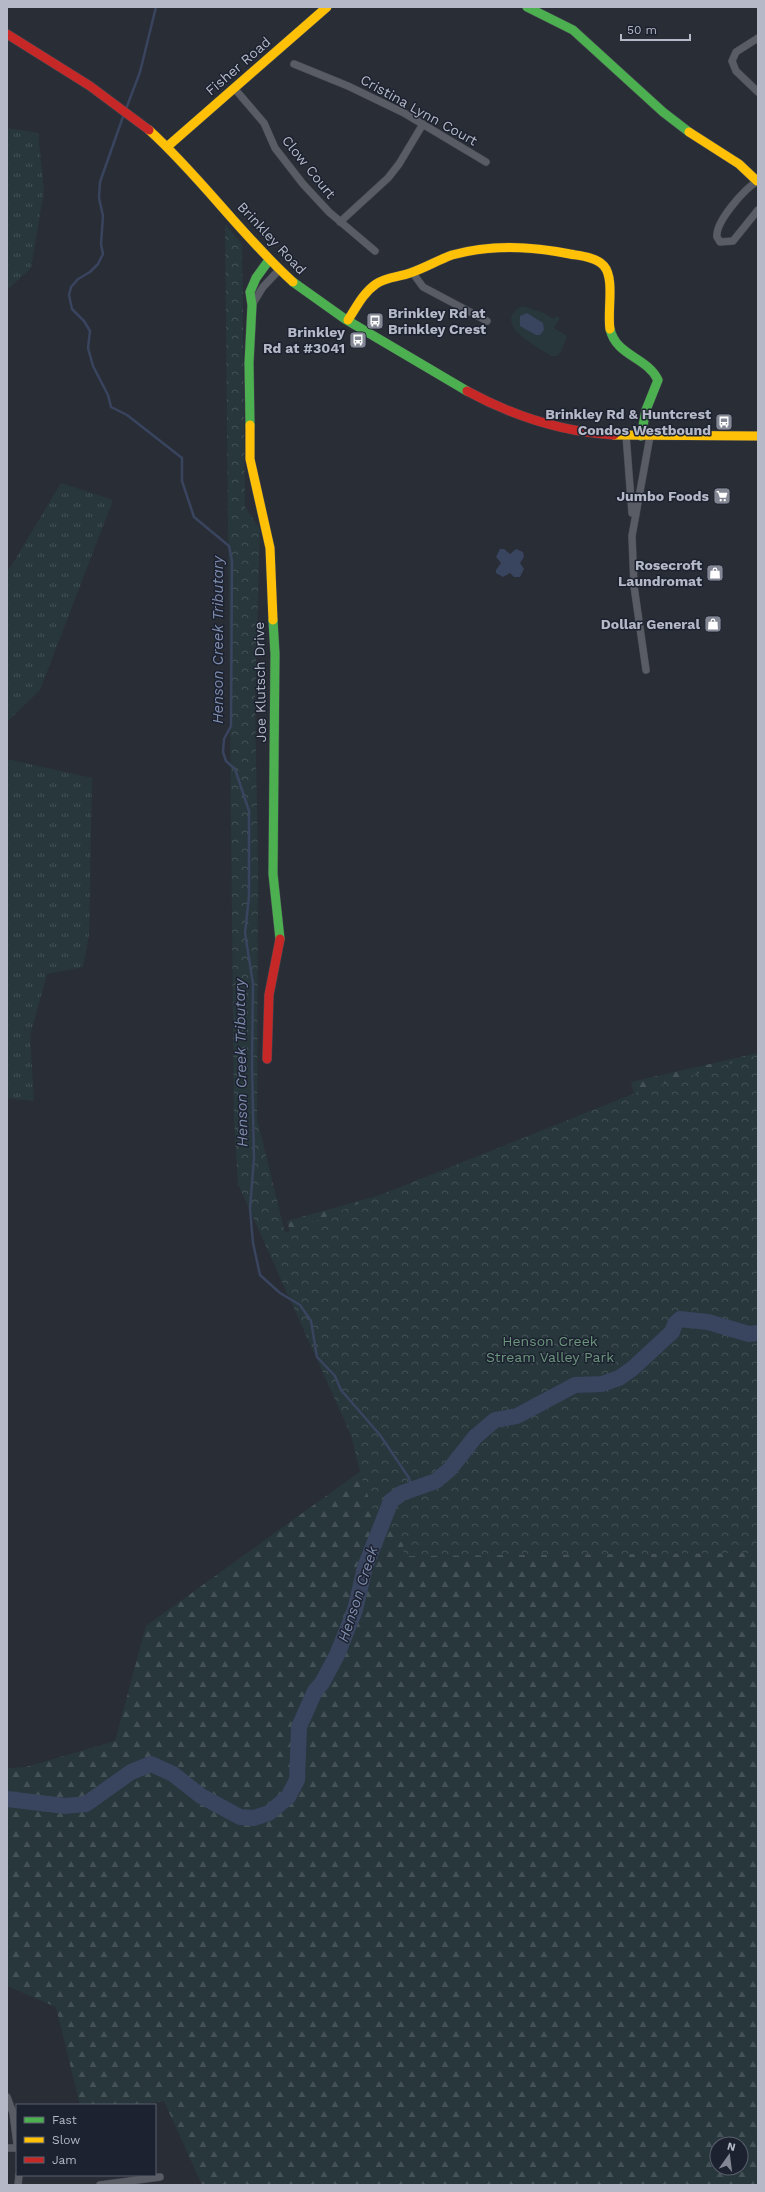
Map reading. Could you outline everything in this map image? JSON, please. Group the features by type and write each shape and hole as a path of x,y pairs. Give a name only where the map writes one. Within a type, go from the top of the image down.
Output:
{"street":[{"name":"Fisher Road","path":"168,146 327,7"},
{"path":"527,7 573,30 663,112 692,134 739,164 757,181 740,196 720,223 717,238 720,242 733,241 758,210"},
{"name":"Brinkley Road","path":"7,34 80,78 119,105 168,146 202,180 269,260 300,288 348,320 458,385 521,416 578,432 645,436 758,436"},
{"path":"758,38 736,52 732,61 736,70 758,92"},
{"name":"Cristina Lynn Court","path":"294,64 348,86 423,124 486,162"},
{"name":"Clow Court","path":"234,88 264,123 275,148 318,201 340,222 375,251"},
{"path":"340,222 393,173 423,124"},
{"path":"348,320 374,285 380,281 412,272 456,254 500,247 521,246 566,253 602,264 609,276 608,316 615,342 624,351 651,368 656,373 658,380 646,410 645,436 633,522"},
{"name":"Joe Klutsch Drive","path":"267,1059 269,995 280,940 273,874 275,654 270,548 250,459 249,363 252,305 251,287 269,260"},
{"name":"Joe Klutsch Drive","path":"252,305 263,287 279,270"},
{"path":"412,272 423,287 487,322"},
{"path":"626,435 633,522 634,579 646,670"},
{"path":"7,2097 13,2113 16,2136"},
{"path":"100,2185 160,2177"}],"green space":[{"path":"7,128 38,133 44,191 31,268 7,290"},
{"name":"Henson Creek Stream Valley Park","path":"225,224 242,244 245,507 260,529 255,699 258,867 257,1119 285,1233 638,1092 758,1055 758,1553 404,1556 403,1544 373,1510 361,1476 351,1435 238,1184 234,1120"},
{"path":"522,306 544,313 554,319 556,316 560,318 554,328 567,336 562,350 557,356 551,356 527,341 513,327 511,320 513,313"},
{"path":"61,483 113,500 40,690 7,722 7,569 10,568"},
{"path":"7,759 92,778 89,935 83,967 47,974 30,1036 34,1101 7,1098"},
{"path":"758,1053 758,2185 202,2185 164,2101 144,2104 80,2104 56,2007 7,1986 7,1768 26,1767 115,1741 146,1626 376,1460 314,1317 287,1221 398,1190 636,1102 631,1082"}],"water":[{"path":"527,313 543,323 544,330 540,335 536,335 520,326 520,316"},
{"path":"500,549 504,549 510,554 516,549 523,552 524,557 520,563 524,569 520,577 514,577 510,573 503,577 496,573 496,570 501,563 496,557"}],"waterway":[{"name":"Henson Creek Tributary","path":"126,109 140,72 156,7"},
{"name":"Henson Creek Tributary","path":"124,114 100,182 99,198 103,216 101,244 103,254 98,264 90,272 78,279 71,287 69,295 72,309 84,321 90,331 88,348 93,366 108,395 111,407 127,415 182,458 182,481 194,517 229,546 232,561 231,726 224,739 223,752 226,761 235,769 249,811 249,896 245,933 253,984 252,1064 254,1158 250,1209 253,1243 260,1275 280,1293 300,1305 311,1321 317,1357 335,1376 341,1390 380,1435 409,1478 412,1489"},
{"name":"Henson Creek","path":"7,1799 65,1806 86,1804 131,1772 151,1764 173,1774 201,1796 240,1817 254,1818 269,1813 288,1797 297,1780 299,1727 315,1691 322,1683 337,1655 355,1610 365,1567 391,1501 402,1493 436,1481 450,1469 475,1437 495,1420 517,1416 575,1385 602,1384 619,1378 632,1369 672,1332 675,1324 680,1319 708,1322 749,1334 758,1333"}],"traffic: fast":[{"path":"527,7 573,30 663,112 689,132"},
{"path":"250,425 249,363 252,305 250,292 256,278 269,260"},
{"path":"293,282 345,319 467,391"},
{"path":"610,329 613,338 618,345 647,366 658,380 646,410 641,436"},
{"path":"273,620 275,654 273,874 280,939"}],"traffic: slow":[{"path":"168,146 327,7"},
{"path":"149,130 168,148 256,245 293,282"},
{"path":"689,132 739,164 757,181"},
{"path":"348,320 371,288 388,278 416,271 452,255 467,251 511,247 555,251 588,257 601,263 604,266 609,279 610,329"},
{"path":"250,425 250,459 270,548 273,620"},
{"path":"614,435 758,436"}],"traffic: jam":[{"path":"7,34 90,86 149,130"},
{"path":"467,391 502,408 538,421 576,430 614,435"},
{"path":"267,1059 269,995 280,939"}],"place":[{"name":"Brinkley Rd at Brinkley Crest","path":"375,321"},
{"name":"Brinkley Rd at #3041","path":"358,340"},
{"name":"Brinkley Rd & Huntcrest Condos Westbound","path":"724,422"},
{"name":"Jumbo Foods","path":"722,496"},
{"name":"Rosecroft Laundromat","path":"715,573"},
{"name":"Dollar General","path":"713,624"}]}
